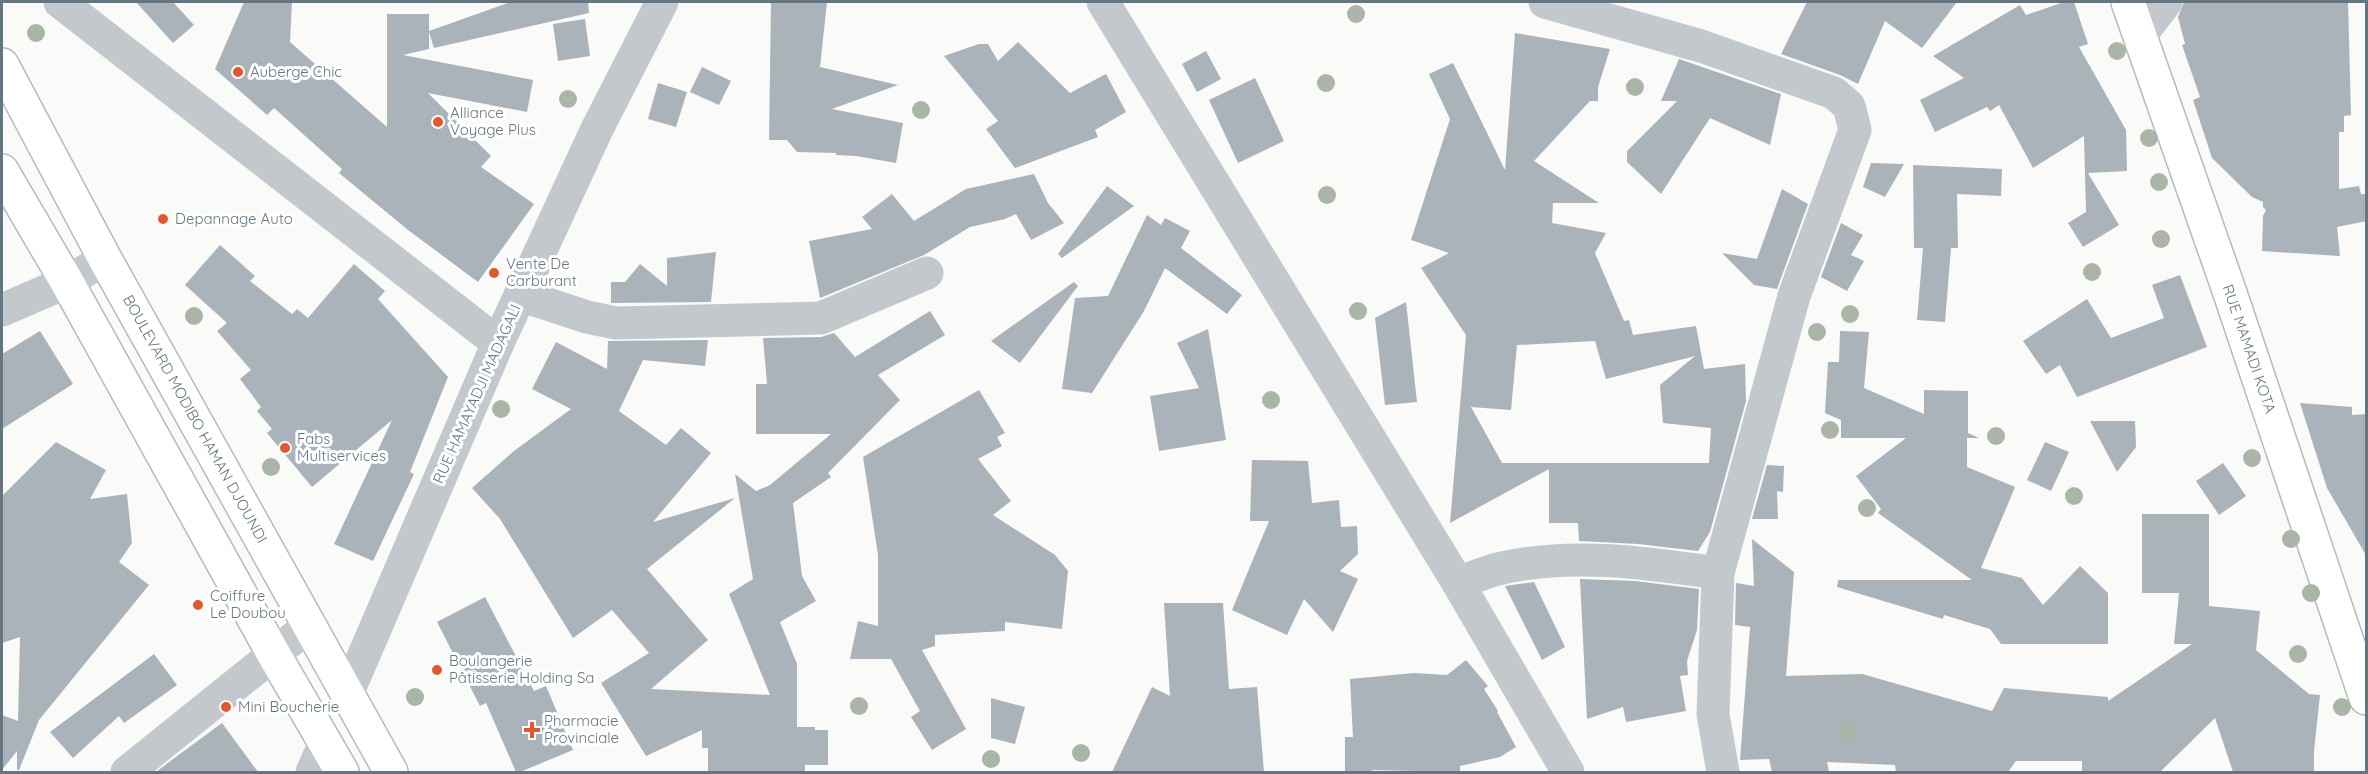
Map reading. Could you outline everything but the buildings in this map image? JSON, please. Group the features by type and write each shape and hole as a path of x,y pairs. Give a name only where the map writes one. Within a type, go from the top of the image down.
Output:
{"main road":[{"name":"RUE MAMADI KOTA","path":"2128,2 2230,292 2367,698"},
{"name":"BOULEVARD MODIBO HAMAN DJOUNDI","path":"2,65 105,259 391,772"},
{"path":"2,171 67,282 273,653 342,772"}],"street":[{"path":"60,2 498,343"},
{"name":"RUE HAMAYADJI MADAGALI","path":"348,692 498,343 597,129 662,2"},
{"path":"1103,2 1458,583 1568,772"},
{"path":"1545,2 1701,46 1834,93 1849,106 1855,130 1794,296 1718,573 1713,714 1723,772"},
{"path":"2140,36 2166,2"},
{"path":"2,310 67,282 105,259"},
{"path":"520,295 587,317 616,323 821,318 927,273"},
{"path":"1458,583 1501,568 1556,560 1630,561 1718,573"},
{"path":"128,772 310,625"},
{"path":"312,772 325,743"}],"place":[{"name":"Auberge Chic","path":"238,72"},
{"name":"Alliance Voyage Plus","path":"438,122"},
{"name":"Depannage Auto","path":"163,219"},
{"name":"Vente De Carburant","path":"494,273"},
{"name":"Fabs Multiservices","path":"285,448"},
{"name":"Coiffure Le Doubou","path":"198,605"},
{"name":"Boulangerie Pâtisserie Holding Sa","path":"437,670"},
{"name":"Mini Boucherie","path":"226,707"},
{"name":"Pharmacie Provinciale","path":"532,730"}]}
